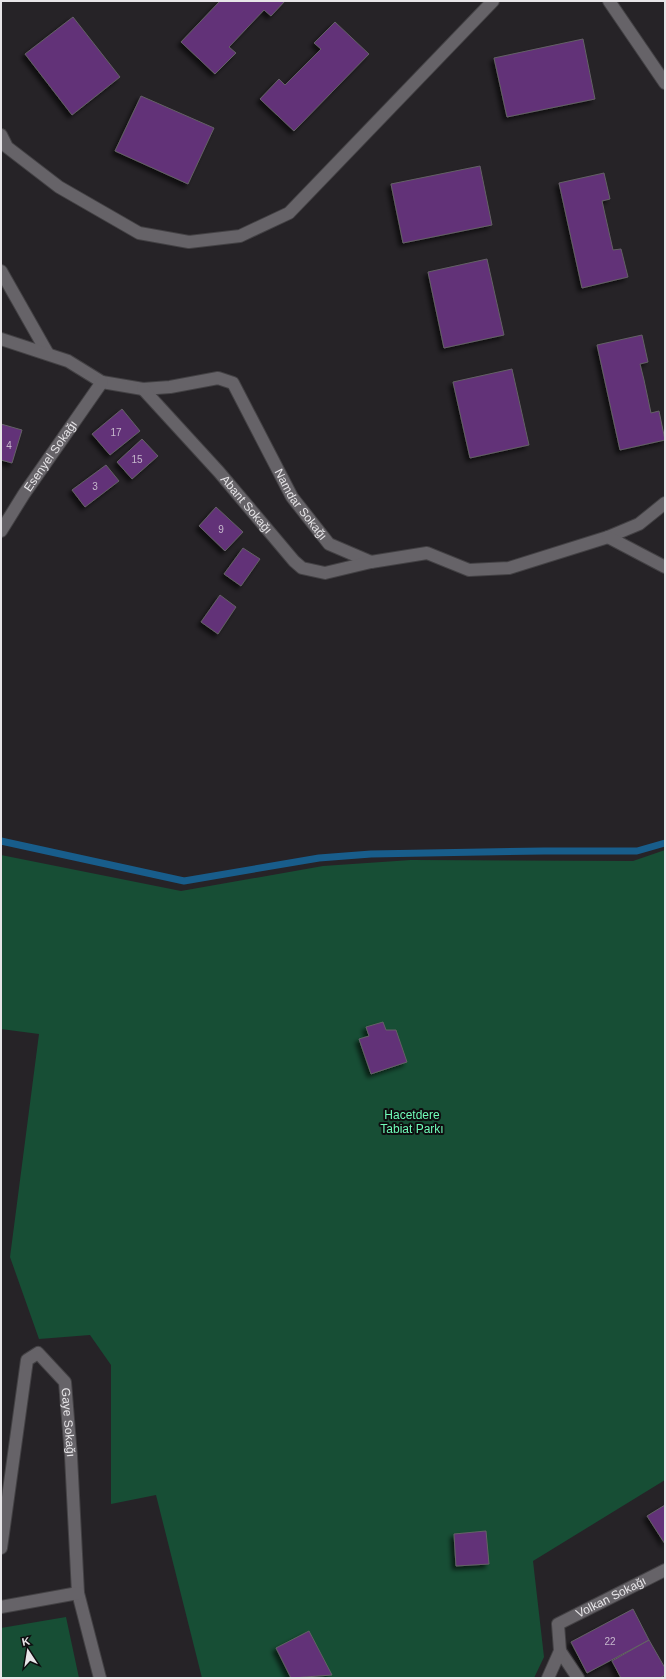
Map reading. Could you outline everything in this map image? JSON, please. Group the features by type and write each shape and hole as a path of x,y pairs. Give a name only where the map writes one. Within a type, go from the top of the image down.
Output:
{"street":[{"path":"1,135 7,147 59,188 140,233 189,242 240,236 288,213 493,1"},
{"path":"609,1 665,83"},
{"path":"1,271 48,354"},
{"name":"Namdar Sokağı","path":"1,339 68,361 102,382 143,389 170,387 218,378 234,383 292,497 329,544 371,562"},
{"name":"Esenyel Sokağı","path":"1,531 24,494 102,382"},
{"name":"Abant Sokağı","path":"143,389 219,472 294,561 302,568 325,573 371,562"},
{"path":"371,562 427,553 469,570 509,568 608,537 639,524 665,503"},
{"path":"608,537 665,567"},
{"name":"Gaye Sokağı","path":"1,1548 26,1360 38,1352 65,1382 71,1456 78,1593 100,1678"},
{"name":"Volkan Sokağı","path":"560,1650 558,1624 665,1570"},
{"path":"1,1607 78,1593"},
{"path":"548,1678 560,1650"},
{"path":"560,1650 578,1678"}],"green space":[{"name":"Hacetdere Tabiat Parkı","path":"665,850 665,1480 533,1561 544,1657 534,1678 202,1678 156,1495 111,1504 111,1365 90,1335 39,1339 10,1257 39,1034 1,1029 1,855 181,891 323,866 411,860 633,861"},
{"path":"66,1617 79,1678 1,1678 1,1628"}],"building":[{"path":"220,1 285,1 271,16 264,10 229,47 236,53 215,74 181,42"},
{"path":"73,17 120,77 72,115 25,54"},
{"path":"335,22 369,54 294,131 260,99 279,79 285,85 321,49 314,43"},
{"path":"583,39 595,99 507,117 494,58"},
{"path":"141,96 214,128 188,184 115,151"},
{"path":"480,166 492,225 403,243 391,184"},
{"path":"604,173 610,199 602,201 613,250 621,249 628,277 582,288 559,183"},
{"path":"487,259 504,335 444,348 428,272"},
{"path":"642,335 648,362 640,364 651,413 659,411 665,440 620,450 597,345"},
{"path":"512,369 529,445 470,458 453,382"},
{"path":"122,409 140,431 110,455 92,434"},
{"path":"1,424 22,430 12,463 1,460"},
{"path":"142,439 158,456 132,479 117,462"},
{"path":"106,465 119,481 85,507 72,490"},
{"path":"216,507 243,532 225,551 199,526"},
{"path":"243,548 260,559 241,586 224,574"},
{"path":"220,595 236,607 218,634 201,622"},
{"path":"383,1022 386,1030 396,1030 407,1062 371,1074 359,1039 369,1036 366,1027"},
{"path":"665,1505 665,1544 647,1516"},
{"path":"486,1531 489,1564 456,1566 454,1534"},
{"path":"633,1609 649,1640 587,1673 571,1642"},
{"path":"309,1631 332,1675 291,1678 276,1648"},
{"path":"649,1640 665,1668 665,1675 660,1678 621,1678 612,1661"}],"waterway":[{"path":"1,841 184,881 319,858 371,854 637,851 665,843"}]}
